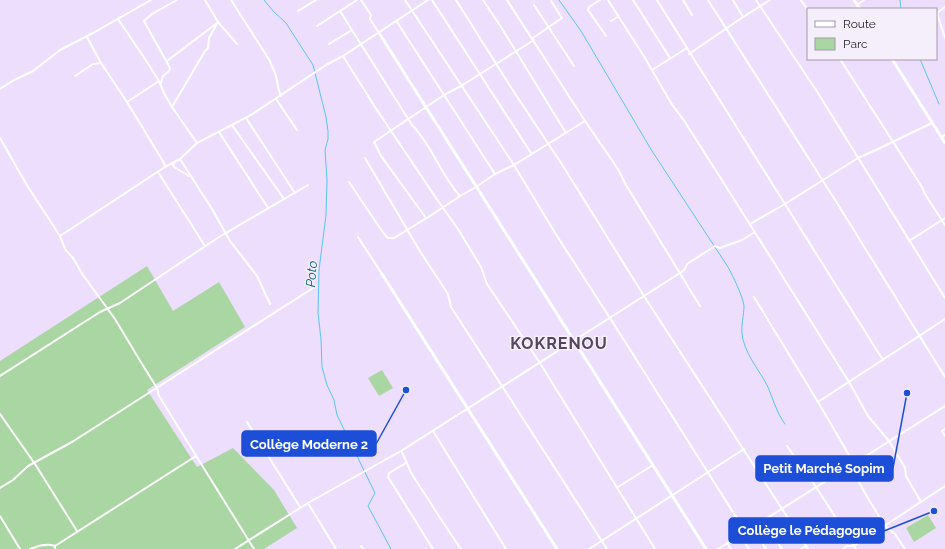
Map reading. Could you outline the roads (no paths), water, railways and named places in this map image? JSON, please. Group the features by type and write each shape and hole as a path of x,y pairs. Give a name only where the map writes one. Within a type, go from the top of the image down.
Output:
{"street":[{"path":"0,89 33,71 60,50 151,0"},
{"path":"161,85 162,76 169,71 169,64 166,62 165,57 144,21 152,14 177,0"},
{"path":"205,0 218,22 237,44"},
{"path":"231,0 270,62 275,73 276,82 281,96"},
{"path":"298,11 316,0"},
{"path":"316,26 357,0"},
{"path":"361,0 371,15 370,19 706,549"},
{"path":"405,0 514,165 557,236 745,531"},
{"path":"60,236 165,167 180,159 197,143 246,118 326,65 397,22 428,0"},
{"path":"432,0 532,154"},
{"path":"456,0 563,166 644,296 808,549"},
{"path":"483,0 516,50 566,133"},
{"path":"507,0 585,121 618,169 626,185 700,306"},
{"path":"426,218 381,156 374,142 444,95 480,74 562,18 551,0"},
{"path":"600,0 588,10 606,36"},
{"path":"608,0 671,103 689,127 849,382 868,416 888,441 905,468 906,476 921,502"},
{"path":"633,0 670,58"},
{"path":"656,0 883,360"},
{"path":"683,0 692,15"},
{"path":"708,0 945,377"},
{"path":"733,0 743,17"},
{"path":"756,0 818,94 945,298"},
{"path":"689,54 770,0"},
{"path":"854,0 859,8"},
{"path":"857,5 864,0"},
{"path":"534,5 574,66"},
{"path":"945,7 937,13 945,38"},
{"path":"340,11 409,119 423,137 442,172 460,196"},
{"path":"611,21 619,16"},
{"path":"118,19 159,81 172,107 197,143"},
{"path":"166,62 218,22"},
{"path":"172,107 208,48 210,38 218,22"},
{"path":"397,22 495,174"},
{"path":"329,44 352,30"},
{"path":"86,37 127,102 165,167"},
{"path":"652,70 687,48"},
{"path":"343,56 390,130 458,229 481,267 487,284 540,363 655,549"},
{"path":"841,60 945,225"},
{"path":"893,60 945,143"},
{"path":"75,76 93,64 101,62"},
{"path":"127,102 159,81"},
{"path":"276,99 297,130"},
{"path":"246,118 295,193"},
{"path":"348,182 386,236 388,238 394,238 495,174 514,165 585,121"},
{"path":"750,224 858,158 932,122"},
{"path":"232,125 284,199"},
{"path":"219,132 268,208"},
{"path":"941,137 945,135"},
{"path":"0,138 28,187 60,236 65,250 73,258 115,319 139,360 158,388 159,396 254,549"},
{"path":"365,158 421,253 448,294 451,307 607,549"},
{"path":"180,159 212,209 225,234 257,276 270,304"},
{"path":"176,161 173,165 174,168 190,176"},
{"path":"158,172 205,246"},
{"path":"0,376 100,312 120,303 205,246 308,185"},
{"path":"910,241 945,218"},
{"path":"235,549 308,502 401,451 680,273 688,264 712,248 716,246 720,248 726,247 755,232"},
{"path":"358,237 557,549"},
{"path":"0,488 13,480 28,466 35,464 63,448 313,288"},
{"path":"754,297 853,463 856,477 885,526 895,534 905,549"},
{"path":"818,402 945,319"},
{"path":"718,549 945,406"},
{"path":"0,414 35,464 77,531"},
{"path":"247,422 300,507"},
{"path":"945,429 942,432 945,436"},
{"path":"432,431 506,549"},
{"path":"787,446 816,487 856,549"},
{"path":"588,549 744,449"},
{"path":"401,451 406,463 424,494 461,549"},
{"path":"30,549 49,544 55,548 77,531 196,456"},
{"path":"406,463 390,473 388,477 433,549"},
{"path":"618,487 653,465"},
{"path":"843,549 848,546 854,546 945,486"},
{"path":"308,502 336,549"},
{"path":"0,516 20,549"},
{"path":"763,520 782,549"},
{"path":"752,527 766,549"},
{"path":"740,534 749,549"},
{"path":"727,543 731,549"},
{"path":"802,549 806,546"}],"waterway":[{"name":"Poto","path":"264,0 286,23 313,65 326,117 328,131 328,139 325,150 327,180 326,215 319,270 318,313 322,367 327,385 334,400 337,415 375,493 368,506 391,549"},
{"path":"559,0 581,31 652,151 728,267 738,286 744,306 742,330 745,347 767,385 777,410 785,424"},
{"path":"900,0 901,8"},
{"path":"920,60 939,104"}],"place":[{"name":"Collège Moderne 2","path":"406,390"},
{"name":"Petit Marché Sopim","path":"907,393"},
{"name":"Collège le Pédagogue","path":"934,511"}],"district":[{"name":"KOKRENOU","path":"559,343"}]}
